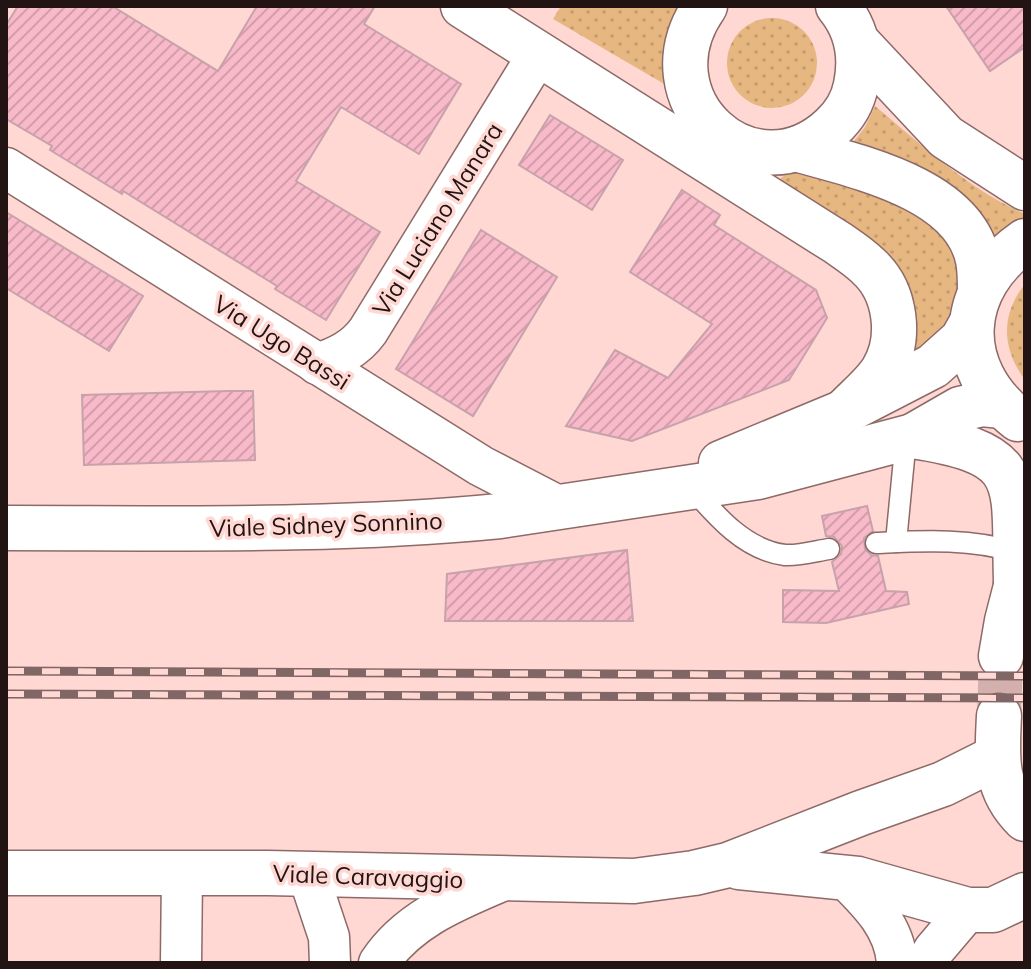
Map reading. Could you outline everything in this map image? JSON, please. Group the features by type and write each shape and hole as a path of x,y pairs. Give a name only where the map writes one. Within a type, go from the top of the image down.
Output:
{"street":[{"path":"463,6 838,243 870,268 887,293 894,315 892,349 882,371 844,412"},
{"path":"705,6 693,24 686,45 684,66 687,87 695,108 709,126 728,140 750,149 773,152 796,149 821,137 841,119 854,95 860,69 847,24"},
{"path":"847,24 946,137 1021,183"},
{"path":"544,56 659,93 695,108"},
{"name":"Via Luciano Manara","path":"317,364 360,343 544,56"},
{"path":"796,149 890,177 931,199 966,231 978,258 971,342 981,377 1013,414"},
{"name":"Via Ugo Bassi","path":"6,168 481,466 562,508"},
{"name":"Viale Sidney Sonnino","path":"645,494 844,412 933,366 962,340 991,271 1006,254 1025,241"},
{"name":"Viale Sidney Sonnino","path":"6,528 232,528 443,521 562,508 758,477 910,437 960,409 982,404 1013,414"},
{"path":"910,437 973,448 987,455 1010,482 1015,500 1019,562 1001,656"},
{"name":"Viale Caravaggio","path":"6,873 308,874 634,881 694,873 728,865 943,784 998,737 1000,782 1025,819"},
{"name":"Viale Caravaggio","path":"728,865 845,878 968,910 993,910 1025,895"},
{"path":"181,963 182,874"},
{"path":"308,874 329,937 330,963"},
{"path":"845,878 876,909 891,933 897,963"},
{"path":"379,963 390,945 439,908 504,880"},
{"path":"926,963 968,910"}],"lane":[{"path":"910,437 886,543 937,541 997,546 1019,562"},
{"path":"691,487 716,515 747,542 786,555 829,549"}],"shaded area":[{"path":"561,6 677,6 667,59 669,83 666,85 553,19"},
{"path":"772,18 789,22 804,31 813,46 817,63 813,80 804,95 789,104 772,108 755,104 740,95 731,80 727,63 731,46 740,31 755,22"},
{"path":"875,106 965,179 1025,214 1025,222 995,245 851,145 865,127"},
{"path":"792,170 846,178 926,219 956,250 962,279 957,311 937,344 910,363 916,339 912,298 906,279 892,257 788,195 780,185 781,178"},
{"path":"1025,284 1025,380 1012,356 1007,332 1011,308"}],"building":[{"path":"18,6 112,6 218,71 257,6 375,6 364,24 461,84 419,154 341,107 296,181 380,232 326,320 275,289 277,286 123,191 122,194 50,150 52,146 6,119 6,25"},
{"path":"946,6 1025,6 1025,47 990,71"},
{"path":"550,115 623,160 592,210 519,165"},
{"path":"682,190 720,215 714,225 816,290 827,318 789,380 632,441 566,426 615,350 668,378 712,324 630,272"},
{"path":"6,212 143,296 109,351 6,288"},
{"path":"481,230 557,277 473,416 396,369"},
{"path":"253,391 255,460 84,465 82,395"},
{"path":"867,506 873,531 864,538 865,549 871,555 878,556 886,591 907,592 909,604 826,623 783,622 783,590 839,591 832,562 841,554 842,546 834,537 826,536 822,516"},
{"path":"627,550 633,621 445,621 447,574"}],"tunnel":[{"path":"999,716 1001,656"}],"railway":[{"path":"6,671 1025,676"},
{"path":"6,694 1025,698"}]}
